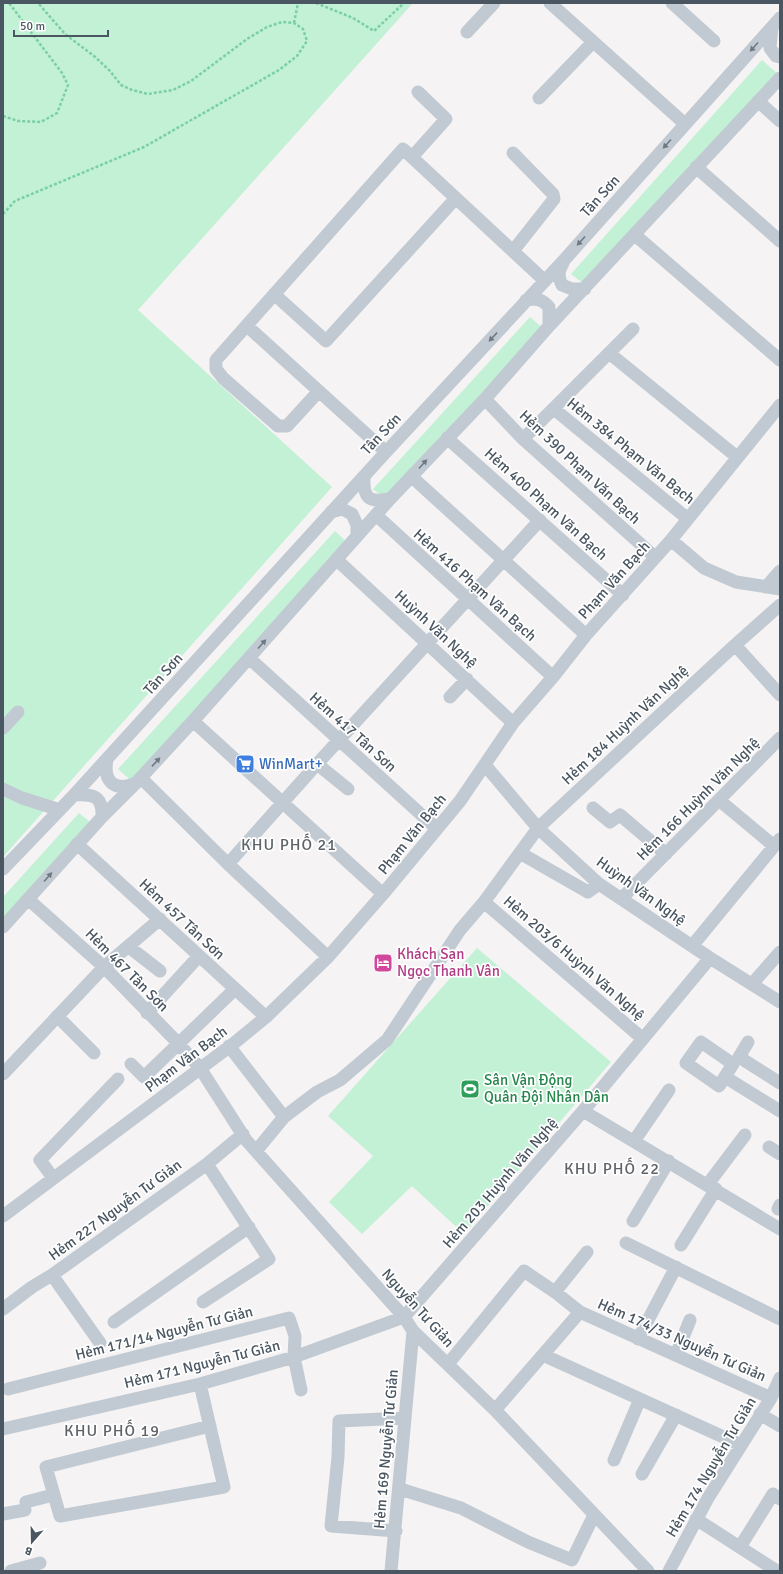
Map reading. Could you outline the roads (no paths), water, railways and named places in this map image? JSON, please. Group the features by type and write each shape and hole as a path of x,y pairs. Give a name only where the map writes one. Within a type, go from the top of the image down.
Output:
{"street":[{"path":"467,32 494,3"},
{"path":"550,3 685,124"},
{"path":"672,3 714,41"},
{"path":"776,23 770,48 776,56 780,57"},
{"name":"Tân Sơn","path":"3,869 74,795 331,512 545,281 776,23"},
{"path":"539,98 593,42"},
{"path":"3,927 77,844 193,721 390,499 485,399 549,326 780,78"},
{"path":"412,157 446,119 418,92"},
{"path":"758,101 780,121"},
{"path":"319,391 287,426 281,427 223,378 216,369 216,360 403,149 545,281"},
{"path":"513,153 553,194 554,199 513,251"},
{"path":"696,167 780,241"},
{"path":"274,294 326,341 456,198"},
{"path":"635,235 780,360"},
{"path":"566,258 559,272 558,278 562,285 572,289 585,289"},
{"path":"526,300 536,298 545,302 549,307 549,326"},
{"path":"247,326 386,452"},
{"path":"523,439 633,329"},
{"path":"609,353 737,457"},
{"name":"Hẻm 390 Phạm Văn Bạch","path":"485,399 523,439 655,557"},
{"name":"Phạm Văn Bạch","path":"3,1216 266,1018 328,956 383,894 436,828 460,801 513,723 553,677 586,635 671,540 780,405"},
{"name":"Hẻm 384 Phạm Văn Bạch","path":"554,409 688,519"},
{"name":"Hẻm 400 Phạm Văn Bạch","path":"447,438 623,595"},
{"path":"364,476 363,490 368,498 377,501 390,499"},
{"path":"412,477 586,635"},
{"path":"331,512 342,510 352,514 357,525 357,536"},
{"name":"Hẻm 416 Phạm Văn Bạch","path":"376,515 468,601 553,677"},
{"path":"228,864 317,764 468,601 540,520"},
{"path":"671,540 704,568 736,582 780,589"},
{"name":"Huỳnh Văn Nghệ","path":"337,560 513,723"},
{"path":"766,587 780,571"},
{"name":"Hẻm 184 Huỳnh Văn Nghệ","path":"256,1151 284,1116 317,1092 340,1080 387,1040 443,953 484,902 538,828 780,605"},
{"path":"735,645 780,695"},
{"name":"Hẻm 417 Tân Sơn","path":"249,658 338,741 436,828"},
{"path":"450,697 467,679"},
{"path":"3,728 18,712"},
{"path":"193,721 383,894"},
{"name":"Hẻm 166 Huỳnh Văn Nghệ","path":"621,899 780,738"},
{"path":"107,759 105,771 110,782 119,787 127,787 139,780"},
{"path":"317,764 348,789"},
{"name":"Huỳnh Văn Nghệ","path":"485,765 538,828 599,884 710,958 780,1002"},
{"path":"139,780 328,956"},
{"path":"3,789 22,798 60,810"},
{"path":"74,795 90,794 99,800 102,807 102,817"},
{"path":"692,946 777,842 719,800"},
{"path":"593,808 610,822 620,815 666,854"},
{"name":"Hẻm 457 Tân Sơn","path":"77,844 266,1018"},
{"path":"520,852 588,892 599,884"},
{"name":"Hẻm 467 Tân Sơn","path":"28,899 104,967 178,1043 200,1068"},
{"name":"Hẻm 203/6 Huỳnh Văn Nghệ","path":"484,902 643,1039"},
{"path":"3,1074 104,967 160,919"},
{"path":"129,947 160,972"},
{"path":"752,984 780,952"},
{"path":"147,1012 199,956"},
{"name":"Hẻm 203 Huỳnh Văn Nghệ","path":"404,1317 583,1111 710,958"},
{"path":"130,1064 144,1077 234,990"},
{"path":"57,1016 94,1053"},
{"path":"748,1042 739,1057 780,1083"},
{"path":"230,1046 284,1116"},
{"name":"Nguyễn Tư Giản","path":"200,1068 243,1134 256,1151 404,1317 413,1331 494,1410 648,1571"},
{"path":"725,1077 780,1111"},
{"path":"53,1178 40,1160 118,1079"},
{"path":"634,1140 669,1090"},
{"path":"583,1111 712,1186 780,1229"},
{"name":"Hẻm 227 Nguyễn Tư Giản","path":"3,1310 32,1287 52,1275 207,1164 243,1134"},
{"path":"681,1245 712,1186 745,1135"},
{"path":"633,1221 669,1161"},
{"path":"204,1302 269,1259 207,1164"},
{"path":"114,1322 249,1227"},
{"path":"626,1243 780,1319"},
{"path":"554,1292 587,1252"},
{"path":"638,1338 676,1267"},
{"name":"Hẻm 174/33 Nguyễn Tư Giản","path":"448,1364 524,1271 580,1312 771,1398"},
{"path":"52,1275 100,1343"},
{"path":"494,1410 580,1312"},
{"name":"Hẻm 171 Nguyễn Tư Giản","path":"3,1429 200,1384 294,1357 404,1317"},
{"name":"Hẻm 171/14 Nguyễn Tư Giản","path":"8,1389 289,1318 295,1336 294,1357"},
{"path":"676,1355 690,1320"},
{"name":"Hẻm 169 Nguyễn Tư Giản","path":"391,1571 400,1489 413,1331"},
{"path":"543,1355 741,1445"},
{"path":"294,1357 300,1390"},
{"name":"Hẻm 174 Nguyễn Tư Giản","path":"669,1571 696,1519 771,1398 780,1378"},
{"path":"200,1384 210,1426 224,1487 60,1516 46,1467 210,1426"},
{"path":"614,1460 640,1399"},
{"path":"760,1414 780,1426"},
{"path":"642,1474 676,1415"},
{"path":"396,1531 331,1526 338,1457 339,1421 405,1418"},
{"path":"400,1489 461,1508 528,1542 572,1560 594,1515"},
{"path":"740,1547 773,1494 780,1499"},
{"path":"3,1514 53,1495"},
{"path":"696,1519 740,1547 770,1569"},
{"path":"11,1571 40,1563"}],"place":[{"name":"WinMart+","path":"245,764"},
{"name":"Khách Sạn Ngọc Thanh Vân","path":"383,963"},
{"name":"Sân Vận Động Quân Đội Nhân Dân","path":"470,1089"}],"district":[{"name":"KHU PHỐ 21","path":"289,844"},
{"name":"KHU PHỐ 22","path":"612,1168"},
{"name":"KHU PHỐ 19","path":"112,1430"}]}
